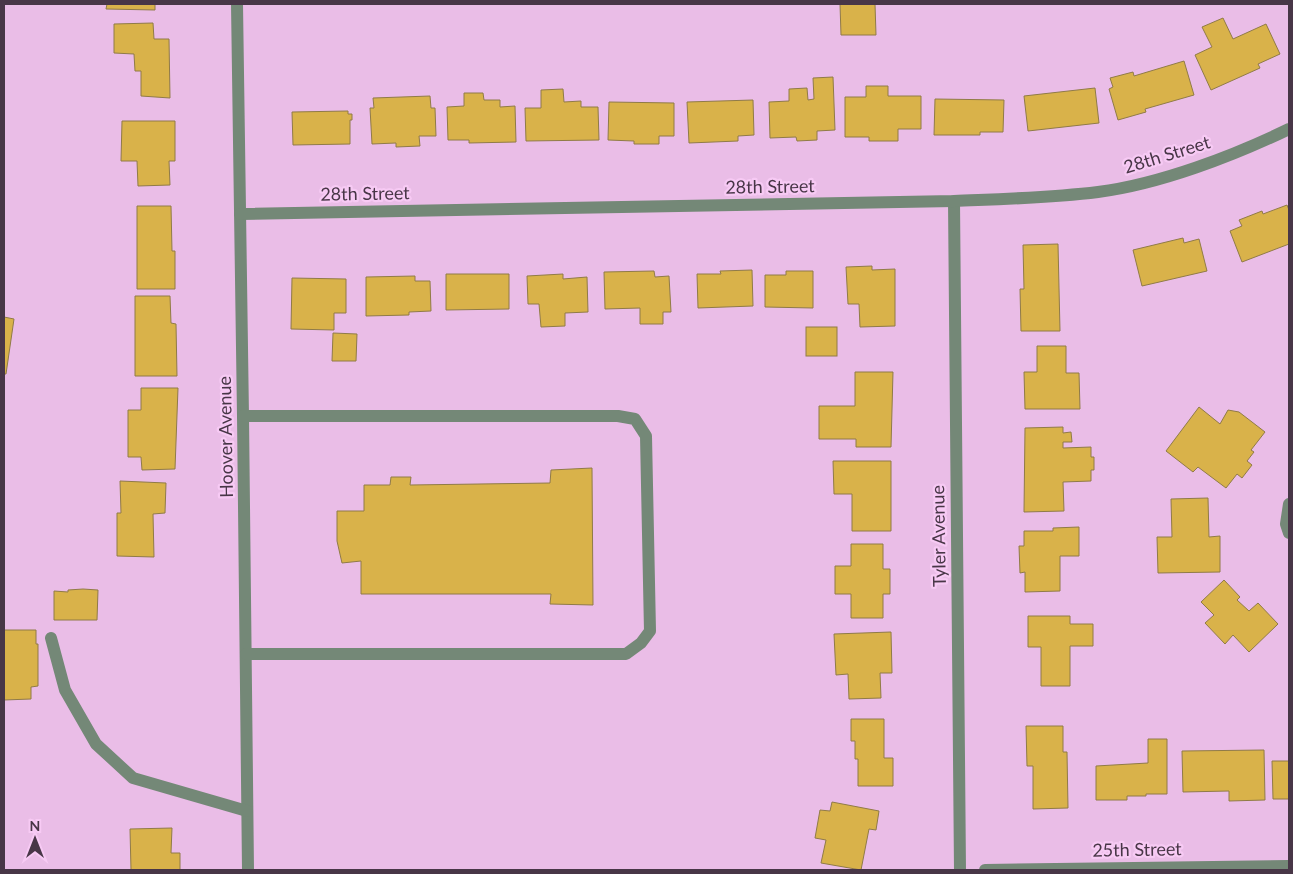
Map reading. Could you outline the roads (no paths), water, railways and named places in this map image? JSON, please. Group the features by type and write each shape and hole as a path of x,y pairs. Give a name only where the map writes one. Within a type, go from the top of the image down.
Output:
{"street":[{"name":"Hoover Avenue","path":"236,4 248,870"},
{"name":"28th Street","path":"240,214 1037,198 1100,192 1168,177 1264,141 1289,129"},
{"name":"Tyler Avenue","path":"954,201 960,870"},
{"path":"243,416 618,416 635,419 646,436 650,632 641,643 626,654 246,654"},
{"path":"1289,504 1286,524 1289,533"},
{"path":"51,638 65,690 96,744 133,778 247,811"},
{"name":"25th Street","path":"985,870 1289,866"}]}
